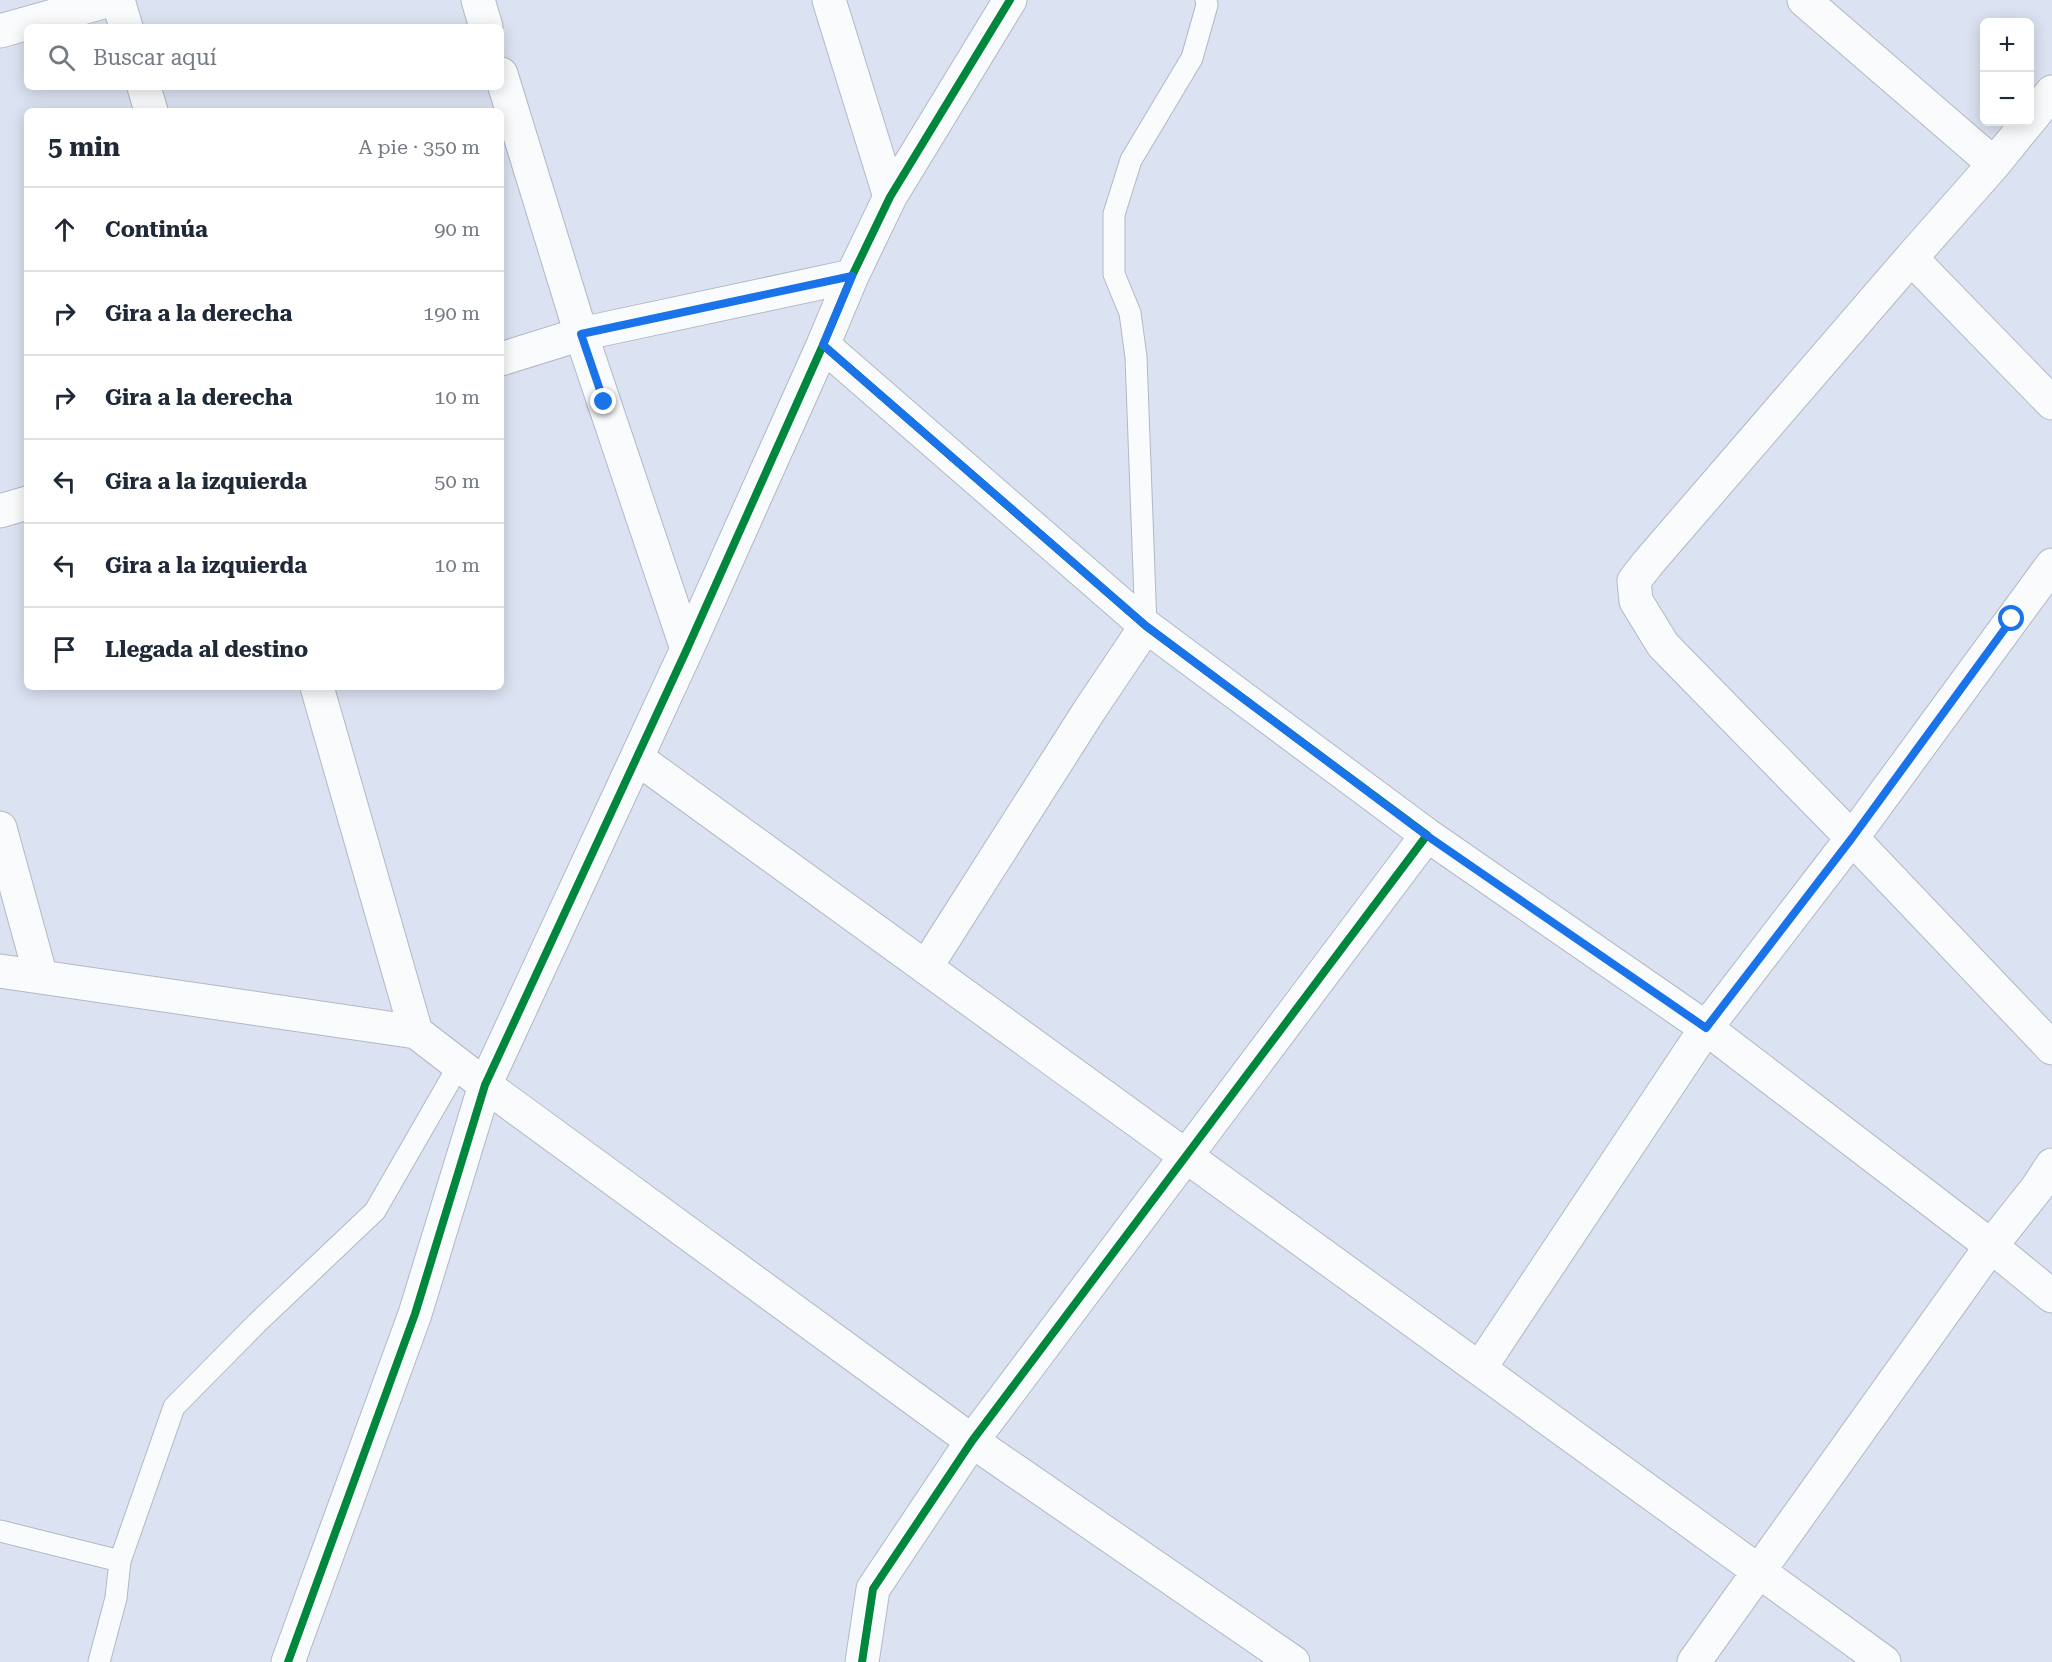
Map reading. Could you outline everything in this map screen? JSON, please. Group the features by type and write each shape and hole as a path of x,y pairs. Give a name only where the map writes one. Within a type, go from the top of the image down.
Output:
{"street":[{"path":"25,24 110,0"},
{"path":"118,0 125,24"},
{"path":"478,0 485,24"},
{"path":"829,0 890,197"},
{"path":"288,1662 415,1314 485,1085 687,649 852,276 890,197 1010,0"},
{"path":"1804,0 1994,164"},
{"path":"0,31 24,24"},
{"path":"504,84 581,334 687,649"},
{"path":"145,90 150,108"},
{"path":"2034,115 2052,92"},
{"path":"2025,126 1634,581 1636,601 1663,645 1852,838 2052,1048"},
{"path":"1911,258 2052,404"},
{"path":"504,357 581,334 852,276"},
{"path":"823,345 1146,626 1426,835 1706,1028 1991,1246 2052,1296"},
{"path":"0,511 24,503"},
{"path":"1480,1368 1706,1028 1852,838 2052,565"},
{"path":"926,968 1089,711 1146,626"},
{"path":"318,690 416,1032"},
{"path":"637,758 1884,1662"},
{"path":"0,828 41,977"},
{"path":"862,1662 873,1589 972,1441 1426,835"},
{"path":"0,971 416,1032 485,1085 972,1441 1293,1662"},
{"path":"1694,1662 1991,1246 2037,1188 2052,1165"}],"lane":[{"path":"1146,626 1136,357 1130,313 1114,274 1114,214 1131,160 1192,57 1207,5 1206,0"},
{"path":"99,1662 116,1598 120,1561 174,1407 257,1323 375,1211 459,1065"},
{"path":"0,1531 120,1561"}],"cycle path":[{"path":"288,1662 415,1314 485,1085 687,649 852,276 890,197 1010,0"},
{"path":"823,345 1146,626 1427,835 972,1441 873,1589 862,1662"}],"route":[{"path":"604,402 581,334 852,276 823,345 1146,626 1426,835 1706,1028 1852,838 2012,619"}]}
